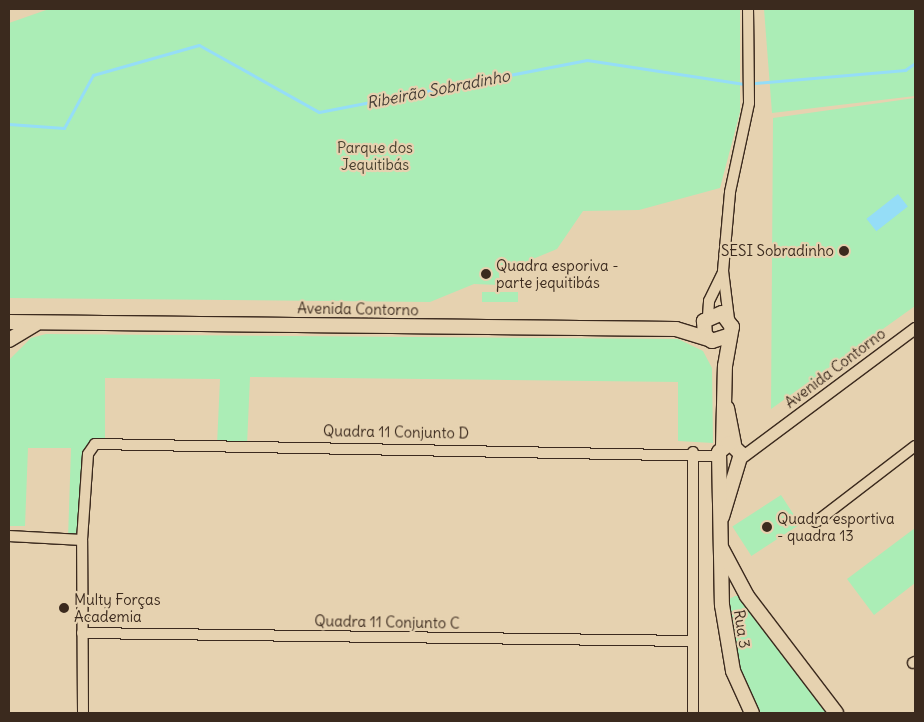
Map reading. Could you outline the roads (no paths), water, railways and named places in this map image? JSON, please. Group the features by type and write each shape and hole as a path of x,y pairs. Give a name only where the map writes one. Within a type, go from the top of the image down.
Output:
{"main road":[{"path":"725,366 703,326 708,316 717,312 729,315 730,336 725,366 724,392 730,454"},
{"name":"Avenida Contorno","path":"676,329 708,316"},
{"name":"Avenida Contorno","path":"9,322 676,329 710,340"},
{"path":"9,340 40,322"},
{"path":"710,340 730,336"},
{"name":"Rua 3","path":"730,454 720,546 722,605 733,671 752,713"},
{"name":"Rua 3","path":"720,546 747,596 836,713"},
{"path":"722,605 730,597 747,596"}],"street":[{"path":"729,315 723,271 730,192 749,103 748,9"},
{"path":"708,316 709,301 723,271"},
{"name":"Avenida Contorno","path":"730,454 775,435 915,328"},
{"name":"Quadra 11 Conjunto D","path":"82,540 88,454 99,443 730,454"},
{"path":"816,522 915,446"},
{"path":"692,713 693,452"},
{"path":"9,536 82,540 83,713"},
{"name":"Quadra 11 Conjunto C","path":"82,632 692,641"}],"water":[{"path":"898,194 908,207 876,231 866,219"}],"waterway":[{"name":"Ribeirão Sobradinho","path":"9,124 64,128 93,75 199,45 319,112 587,60 744,84 905,70 915,63"}],"place":[{"name":"SESI Sobradinho","path":"844,251"},
{"name":"Quadra esporiva - parte jequitibás","path":"486,274"},
{"name":"Quadra esportiva - quadra 13","path":"767,527"},
{"name":"Multy Forças Academia","path":"64,608"}],"park label":[{"name":"Parque dos Jequitibás","path":"375,156"}]}
